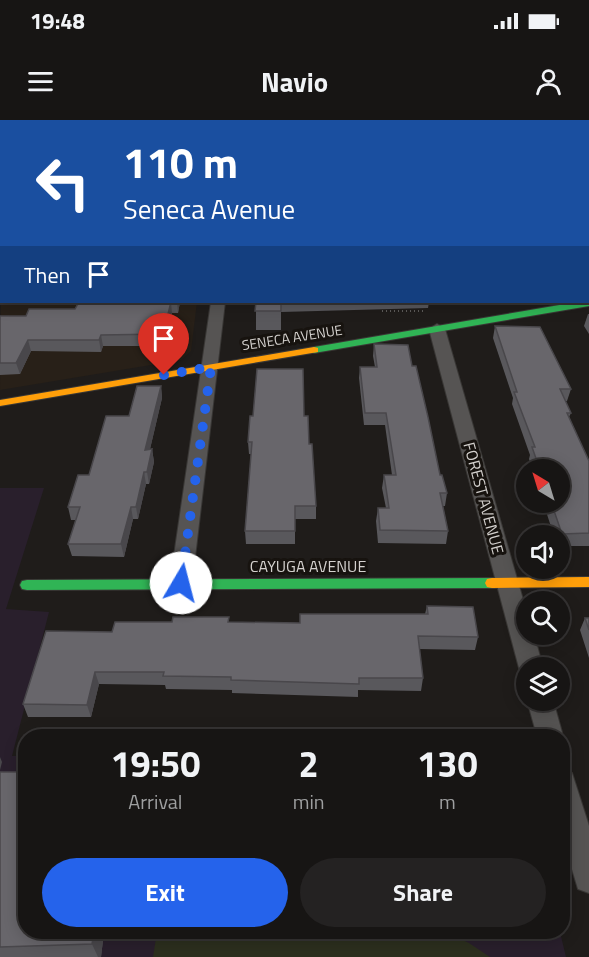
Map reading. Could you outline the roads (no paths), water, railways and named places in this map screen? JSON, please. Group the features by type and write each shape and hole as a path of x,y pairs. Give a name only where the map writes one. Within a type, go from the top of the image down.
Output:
{"street":[{"path":"181,583 218,303"},
{"name":"SENECA AVENUE","path":"0,403 589,303"},
{"name":"FOREST AVENUE","path":"437,329 528,657"},
{"name":"CAYUGA AVENUE","path":"27,585 589,582"},
{"path":"543,711 548,729"},
{"path":"570,810 589,878"}]}
